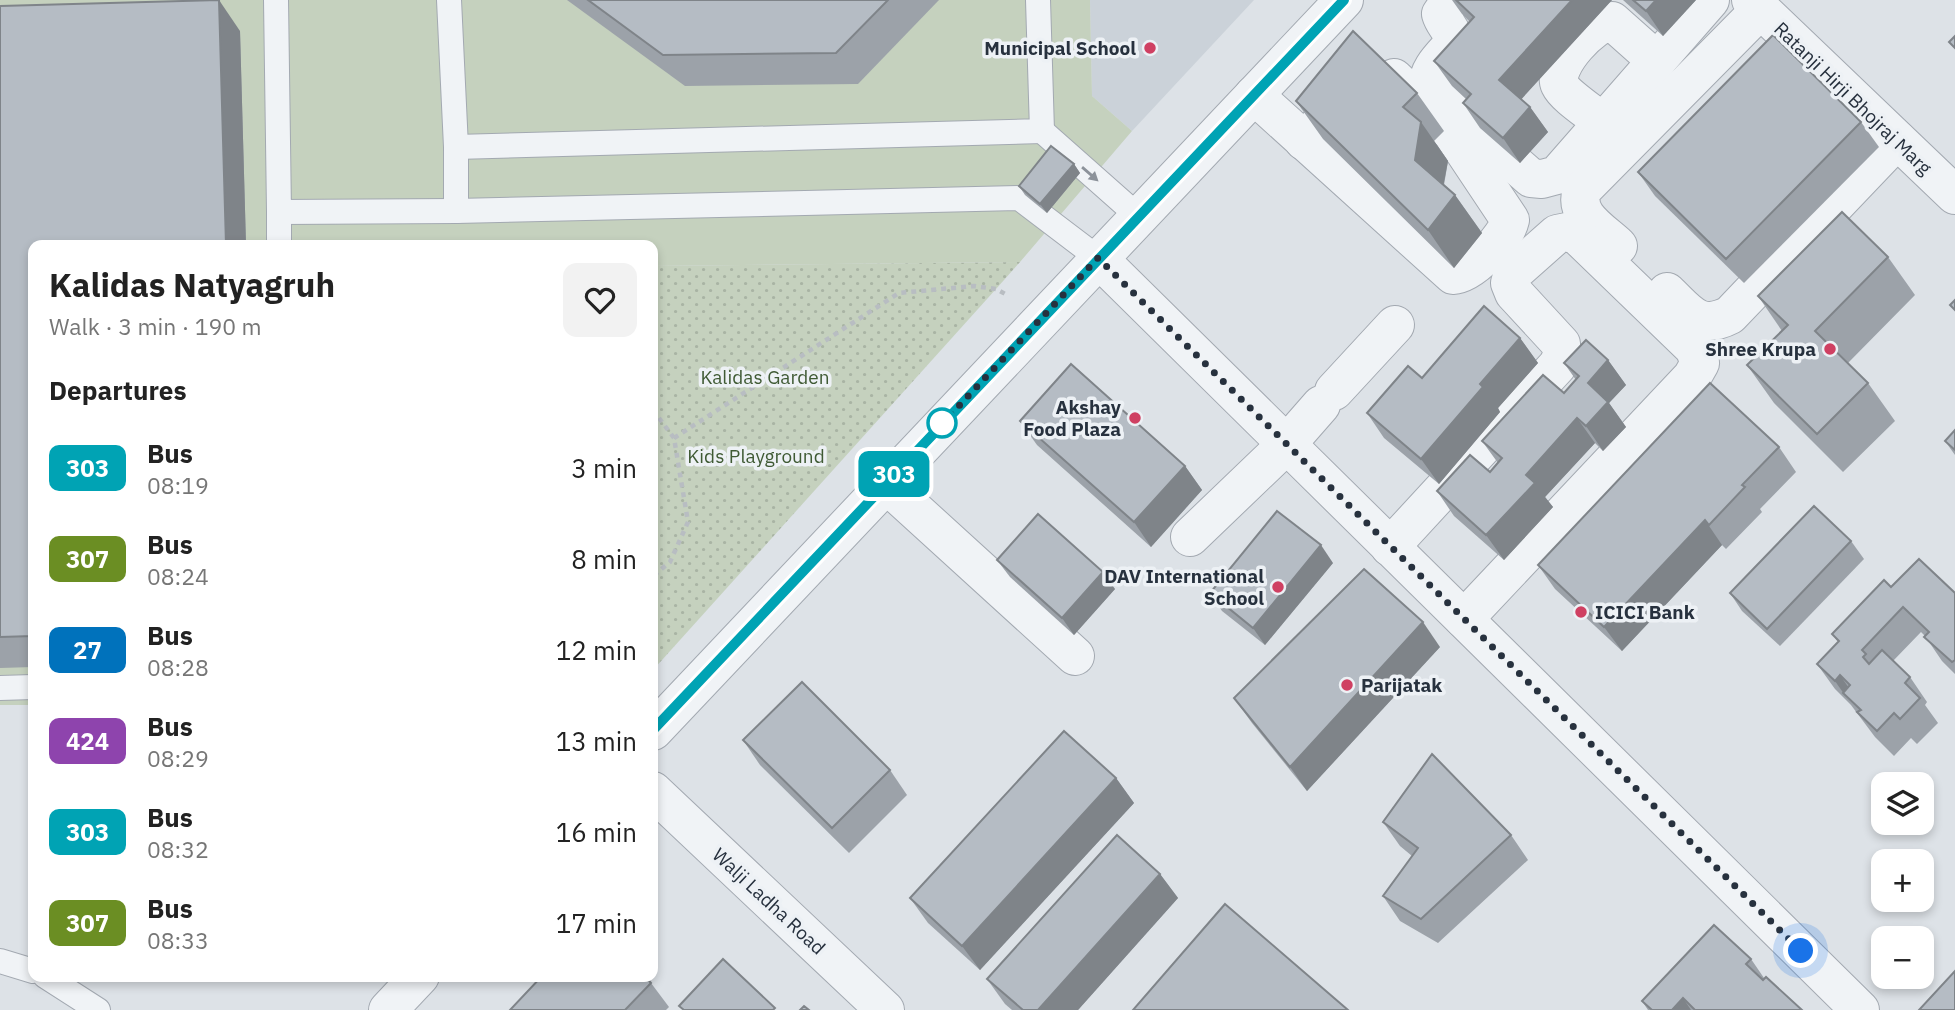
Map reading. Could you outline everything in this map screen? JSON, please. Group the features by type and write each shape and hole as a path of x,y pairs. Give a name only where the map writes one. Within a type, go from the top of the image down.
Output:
{"street":[{"path":"658,725 1345,0"},
{"path":"1451,0 1441,14 1443,22 1454,36 1454,43 1427,78 1428,87 1531,178 1542,179 1557,175 1710,0"},
{"path":"1756,5 1582,190 1578,200 1581,211 1694,317 1705,323 1719,321 1730,315 1897,140"},
{"name":"Ratanji Hirji Bhojraj Marg","path":"1756,5 1955,195"},
{"path":"1602,122 1561,88 1557,76 1561,65 1596,26 1612,22 1657,61"},
{"path":"1247,102 1304,141 1453,275 1462,275 1473,268 1508,230 1510,220 1505,210 1452,133 1382,66 1370,69 1304,141"},
{"path":"1247,102 1379,226"},
{"path":"1390,547 1557,366 1562,357 1561,344 1514,293 1510,283 1513,273 1557,234 1567,232 1578,236 1694,348 1700,363 1692,377 1464,619"},
{"path":"1098,258 1860,1010"},
{"path":"1190,537 1286,444 1395,325"},
{"path":"886,483 1075,656"},
{"name":"Walji Ladha Road","path":"658,796 885,1010"},
{"path":"388,1010 414,982"}],"lane":[{"path":"276,0 279,240"},
{"path":"449,0 456,147 456,211"},
{"path":"1038,0 1042,131"},
{"path":"456,147 1042,131 1138,216"},
{"path":"279,212 456,211 1019,198 1098,258"},
{"path":"0,688 28,687"},
{"path":"0,961 28,969"},
{"path":"54,982 98,1010"}],"path":[{"path":"674,438 899,293 974,286 996,289 1043,316"},
{"path":"658,417 674,438 688,522 670,562 658,572"}],"shaded area":[{"name":"Municipal School","path":"1090,0 1254,0 1132,131 1092,96"}],"green space":[{"path":"0,0 1090,0 1092,96 1132,131 1020,262 658,266 658,240 28,240 28,705 0,705"},
{"name":"Kalidas Garden","path":"1020,262 658,664 658,266"}],"building":[{"path":"219,0 226,240 28,240 28,636 0,637 0,6"},
{"path":"588,0 888,0 836,53 663,55"},
{"path":"1456,0 1572,0 1499,80 1530,107 1503,138 1463,103 1471,94 1434,61 1474,17"},
{"path":"1633,0 1656,0 1646,11"},
{"path":"1353,31 1417,93 1403,107 1421,122 1415,160 1455,195 1428,230 1296,101"},
{"path":"1773,35 1861,122 1726,259 1638,172"},
{"path":"1955,36 1955,48 1949,42"},
{"path":"1051,146 1074,164 1040,204 1019,186"},
{"path":"1842,212 1888,257 1815,331 1868,383 1817,434 1747,365 1788,325 1758,296"},
{"path":"1484,306 1520,338 1480,384 1483,387 1421,459 1367,413 1408,366 1422,378"},
{"path":"1586,340 1608,360 1588,383 1608,402 1586,426 1577,418 1526,475 1535,483 1486,535 1437,491 1470,455 1490,472 1502,458 1482,441 1543,375 1564,393 1579,376 1564,363"},
{"path":"1071,364 1185,466 1134,522 1020,421"},
{"path":"1710,383 1779,447 1742,485 1745,487 1709,525 1705,520 1604,627 1538,565"},
{"path":"1955,430 1955,450 1945,441"},
{"path":"1814,506 1851,541 1767,629 1730,593"},
{"path":"1277,511 1321,545 1253,628 1210,593"},
{"path":"1038,514 1103,572 1062,618 997,560"},
{"path":"1919,559 1955,593 1955,660 1952,662 1924,637 1929,632 1903,607 1862,650 1866,654 1863,657 1869,664 1882,650 1910,677 1905,683 1920,698 1900,719 1894,713 1877,731 1857,712 1861,710 1843,693 1850,685 1840,675 1835,681 1817,664 1839,641 1832,634 1884,580 1891,587"},
{"name":"Parijatak","path":"1364,569 1423,622 1290,767 1234,698"},
{"path":"802,682 890,770 832,828 743,740"},
{"path":"1064,731 1116,778 962,946 910,898"},
{"path":"1432,754 1511,835 1421,919 1383,896 1418,848 1383,822"},
{"path":"1117,835 1160,874 1038,1010 1023,1010 987,979"},
{"path":"1225,904 1348,1010 1133,1010"},
{"path":"1714,925 1751,959 1746,964 1763,980 1766,977 1802,1010 1695,1010 1683,998 1672,1010 1652,1010 1642,1001"},
{"path":"723,959 775,1008 684,1010 679,1006"},
{"path":"1955,971 1955,1010 1919,1010"},
{"path":"536,982 651,983 625,1010 510,1010"}],"bus line":[{"name":"303","path":"658,725 1344,0"}],"place":[{"name":"Municipal School","path":"1150,48"},
{"name":"Shree Krupa","path":"1830,349"},
{"name":"Akshay Food Plaza","path":"1135,418"},
{"name":"DAV International School","path":"1278,587"},
{"name":"ICICI Bank","path":"1581,612"},
{"name":"Parijatak","path":"1347,685"}],"route":[{"path":"942,423 938,428 1098,258 1801,951"}],"park label":[{"name":"Kids Playground","path":"756,456"}]}
